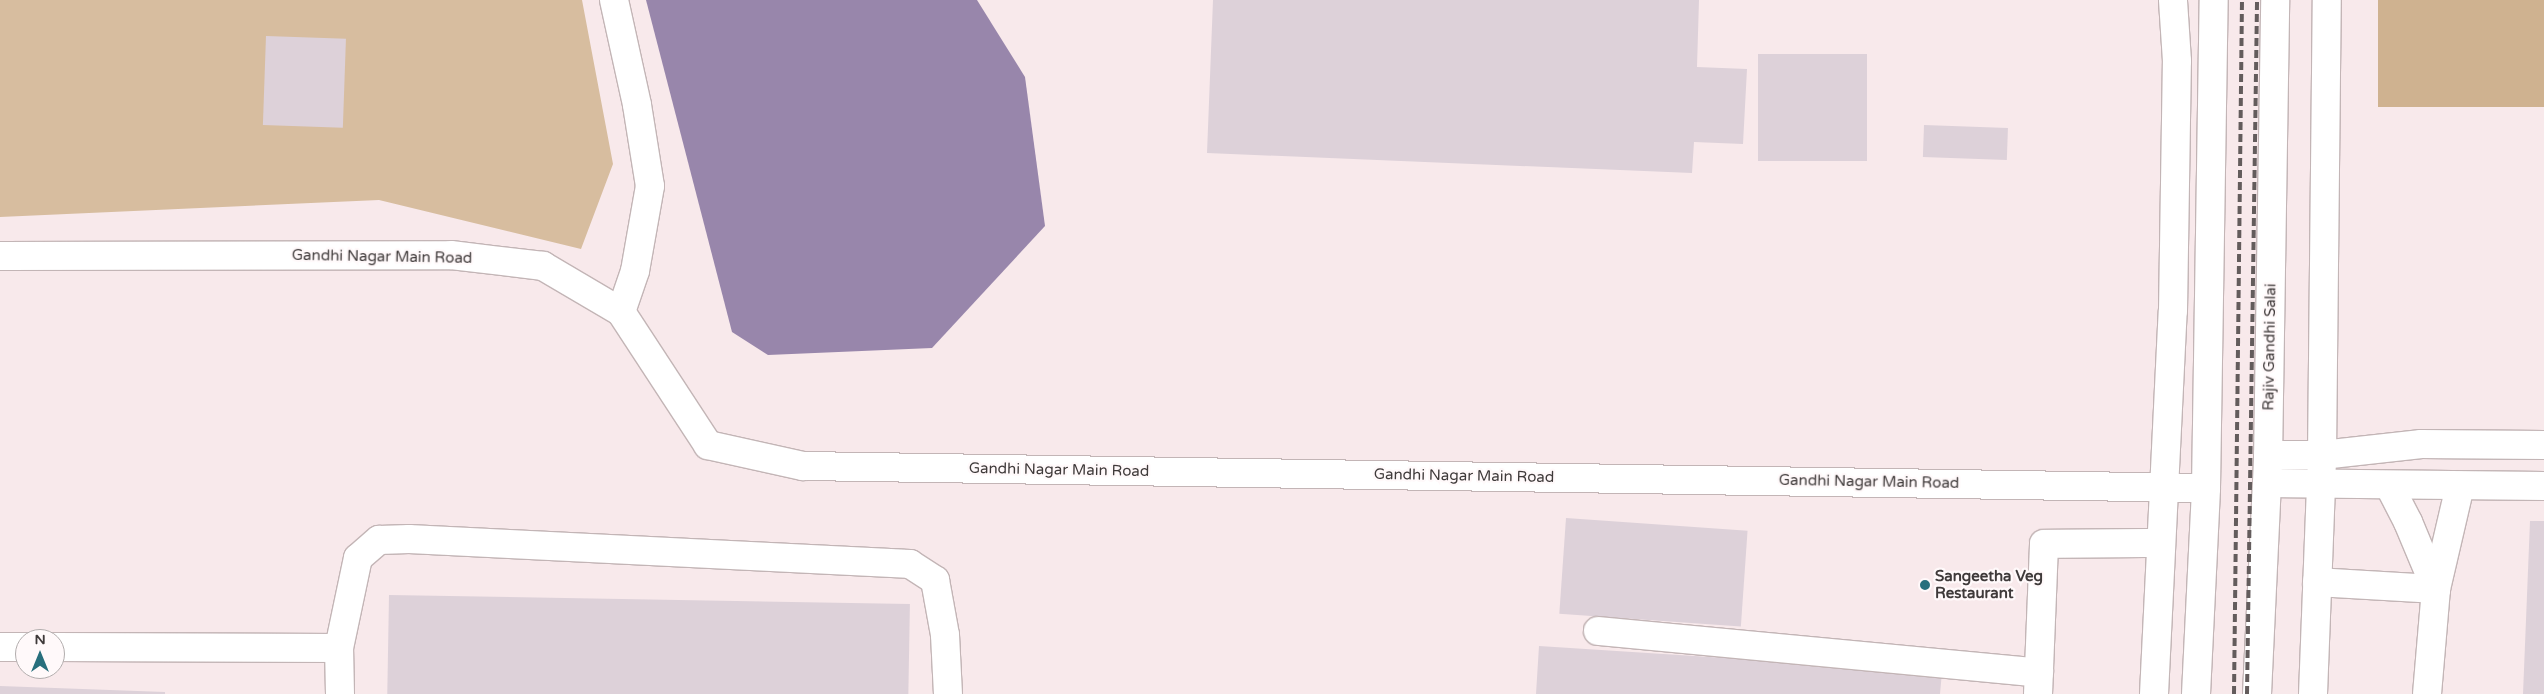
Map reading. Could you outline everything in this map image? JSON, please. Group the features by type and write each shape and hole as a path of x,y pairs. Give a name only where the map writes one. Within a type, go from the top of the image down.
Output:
{"street":[{"path":"614,0 637,105 650,186 635,272 621,312"},
{"path":"2154,694 2173,311 2177,61 2173,0"},
{"path":"2196,694 2206,488 2214,0"},
{"name":"Rajiv Gandhi Salai","path":"2257,694 2268,455 2276,0"},
{"path":"2313,694 2322,455 2327,0"},
{"name":"Gandhi Nagar Main Road","path":"0,256 451,255 543,266 621,312 708,445 803,466 2206,488"},
{"path":"2268,455 2322,455 2422,444 2544,445"},
{"path":"2267,483 2544,486"},
{"path":"2389,485 2408,522 2436,589"},
{"path":"2427,694 2436,589 2460,486"},
{"path":"340,694 339,648 358,558 379,540 409,539 910,564 935,580 945,635 948,694"},
{"path":"1598,631 2039,683 2044,544 2161,543"},
{"path":"2318,582 2436,589"},
{"path":"0,647 15,647"},
{"path":"65,647 339,648"}],"shaded area":[{"path":"0,0 582,0 613,164 581,249 379,200 0,217"},
{"path":"646,0 977,0 1025,77 1045,226 932,348 768,355 732,332"},
{"path":"2378,0 2544,0 2544,107 2378,107"}],"building":[{"path":"1213,0 1699,0 1697,67 1747,69 1743,144 1694,142 1692,173 1207,153"},
{"path":"266,36 346,39 343,128 263,125"},
{"path":"1758,54 1867,54 1867,161 1758,161"},
{"path":"1924,125 2008,128 2007,160 1923,157"},
{"path":"1566,518 1748,531 1741,626 1559,614"},
{"path":"2530,521 2544,521 2544,694 2523,694"},
{"path":"389,595 910,604 908,694 387,694"},
{"path":"1539,646 1942,672 1940,694 1536,694"},
{"path":"0,686 165,692 165,694 0,694"}],"railway":[{"path":"2234,694 2242,0"},
{"path":"2247,694 2257,0"}],"place":[{"name":"Sangeetha Veg Restaurant","path":"1925,585"}]}
